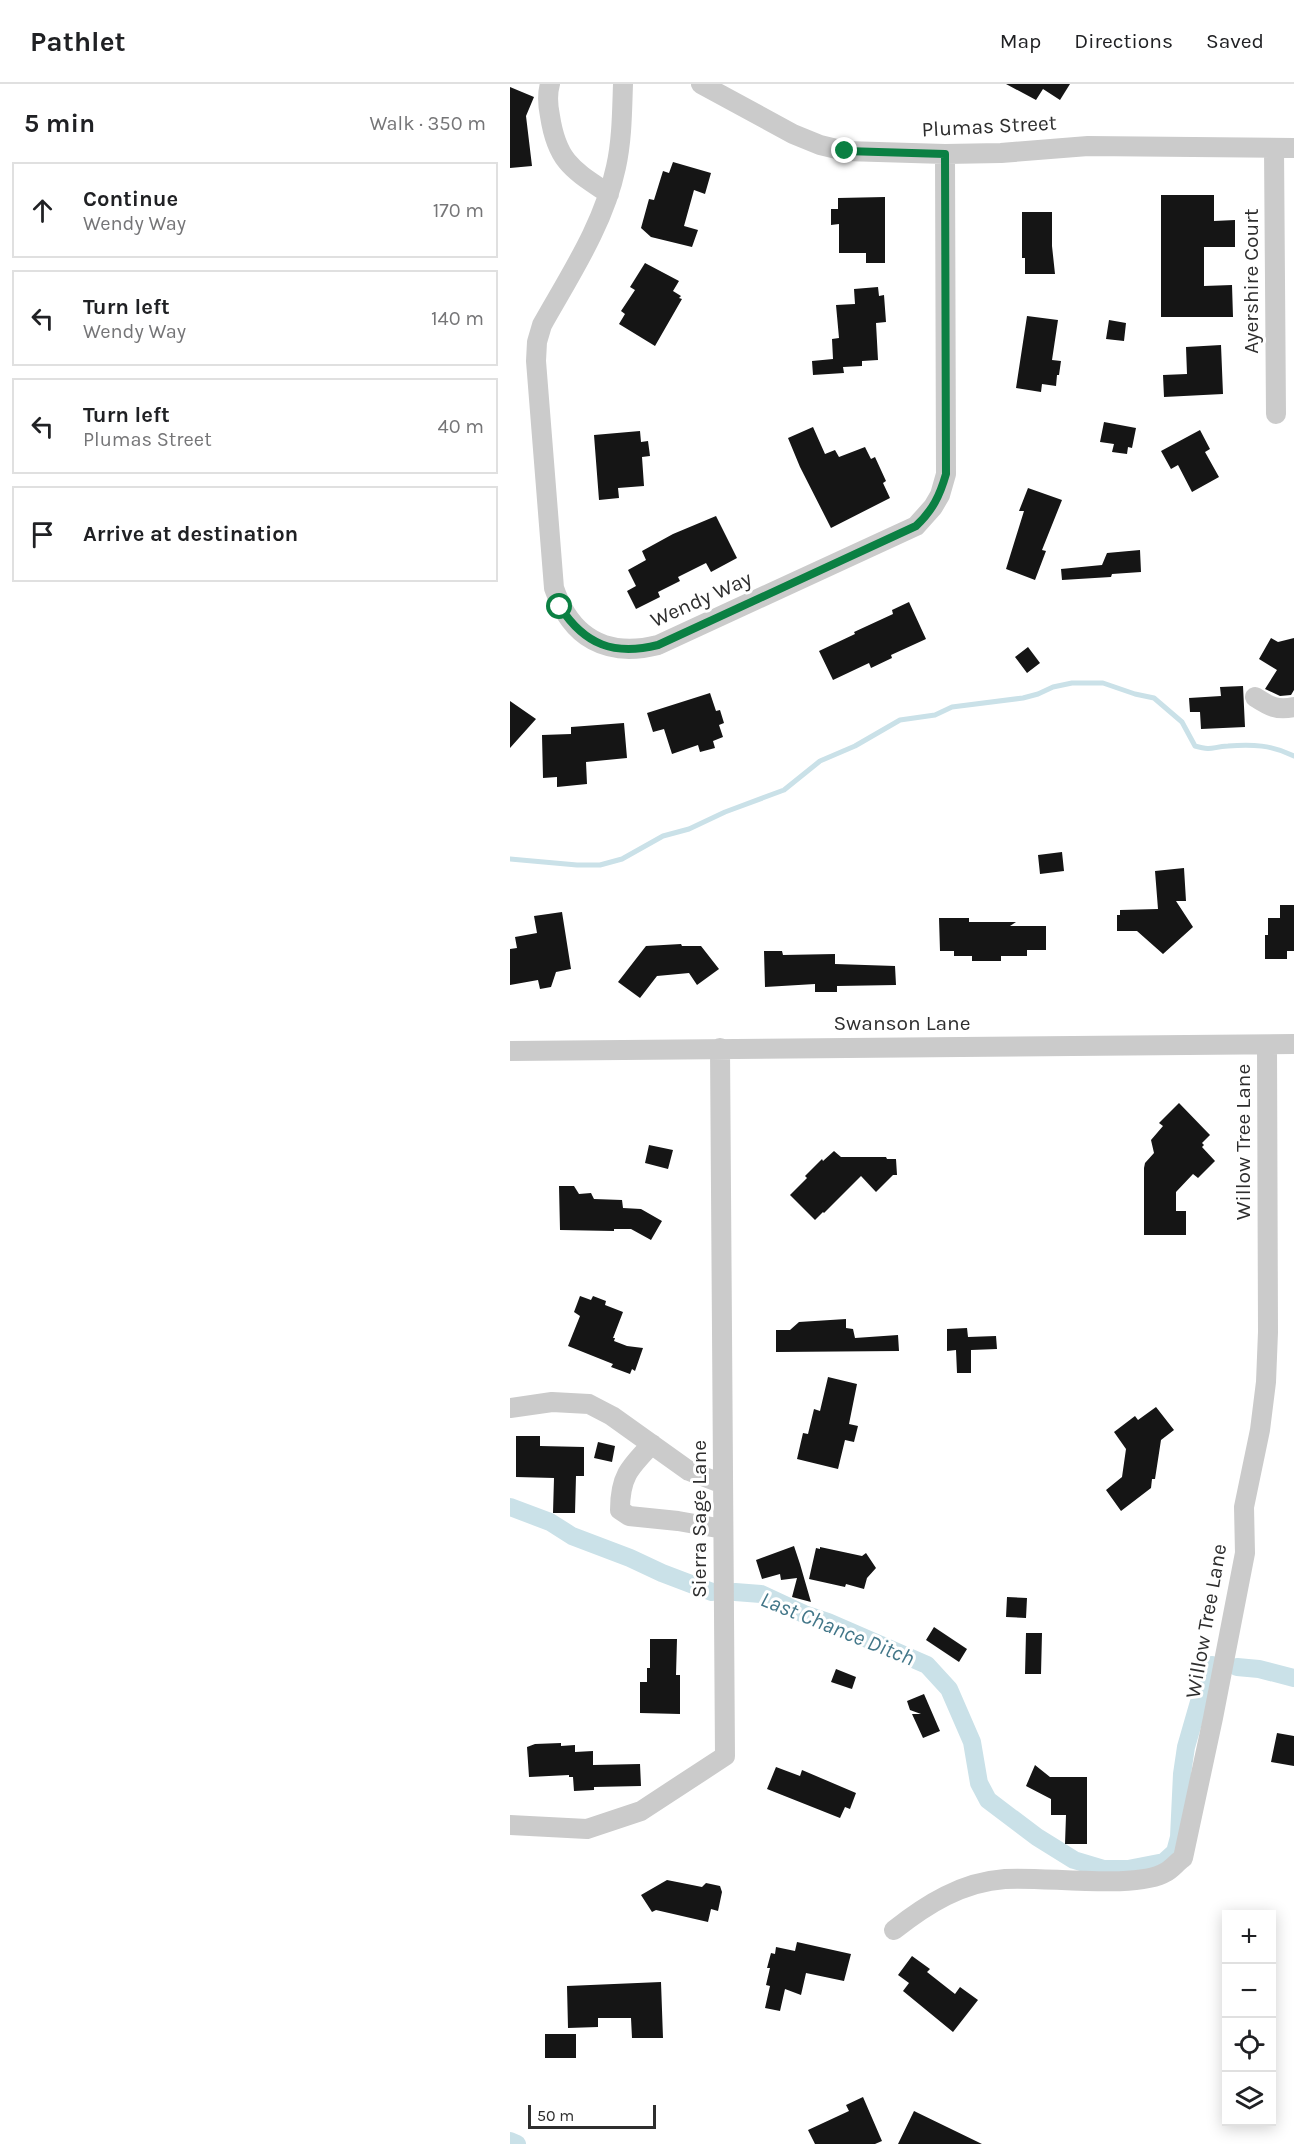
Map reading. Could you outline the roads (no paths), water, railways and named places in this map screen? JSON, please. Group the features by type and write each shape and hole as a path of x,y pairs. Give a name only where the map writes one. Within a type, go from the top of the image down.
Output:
{"street":[{"path":"550,84 549,109 557,147 568,162 583,176 609,194"},
{"name":"Wendy Way","path":"623,84 621,135 609,194 597,225 542,325 537,342 536,361 554,588 560,607 571,623 584,635 601,645 619,650 639,650 658,645 916,526 933,507 940,495 946,474 945,154"},
{"name":"Plumas Street","path":"701,84 793,134 820,145 856,152 1001,153 1077,147 1294,148"},
{"name":"Ayershire Court","path":"1274,148 1276,414"},
{"path":"1255,697 1270,707 1282,710 1294,707"},
{"name":"Swanson Lane","path":"510,1051 1294,1044"},
{"name":"Willow Tree Lane","path":"894,1930 935,1900 951,1892 983,1882 1006,1879 1152,1878 1166,1872 1183,1858 1245,1553 1244,1507 1260,1430 1266,1382 1268,1332 1267,1046"},
{"name":"Sierra Sage Lane","path":"510,1825 587,1829 641,1811 725,1756 720,1048"},
{"path":"510,1408 552,1402 589,1404 612,1416 689,1471 723,1484"},
{"path":"652,1444 629,1467 620,1494 620,1510 629,1516 723,1529"}],"waterway":[{"path":"510,859 577,865 600,865 622,859 663,836 689,829 725,812 784,790 820,761 855,746 900,720 935,715 952,707 1023,698 1072,683 1103,683 1154,698 1182,722 1195,746 1209,748 1254,745 1294,756"},
{"name":"Last Chance Ditch","path":"510,1507 550,1522 572,1536 712,1592"},
{"name":"Last Chance Ditch","path":"735,1592 761,1594 927,1665 949,1689 972,1742 979,1783 988,1800 1037,1837 1074,1860 1104,1869 1128,1869 1164,1862 1175,1852 1179,1837 1182,1774 1186,1747 1207,1674 1212,1665"},
{"name":"Last Chance Ditch","path":"1237,1667 1259,1669 1294,1678"},
{"name":"Last Chance Ditch","path":"510,2141 517,2144"}]}
